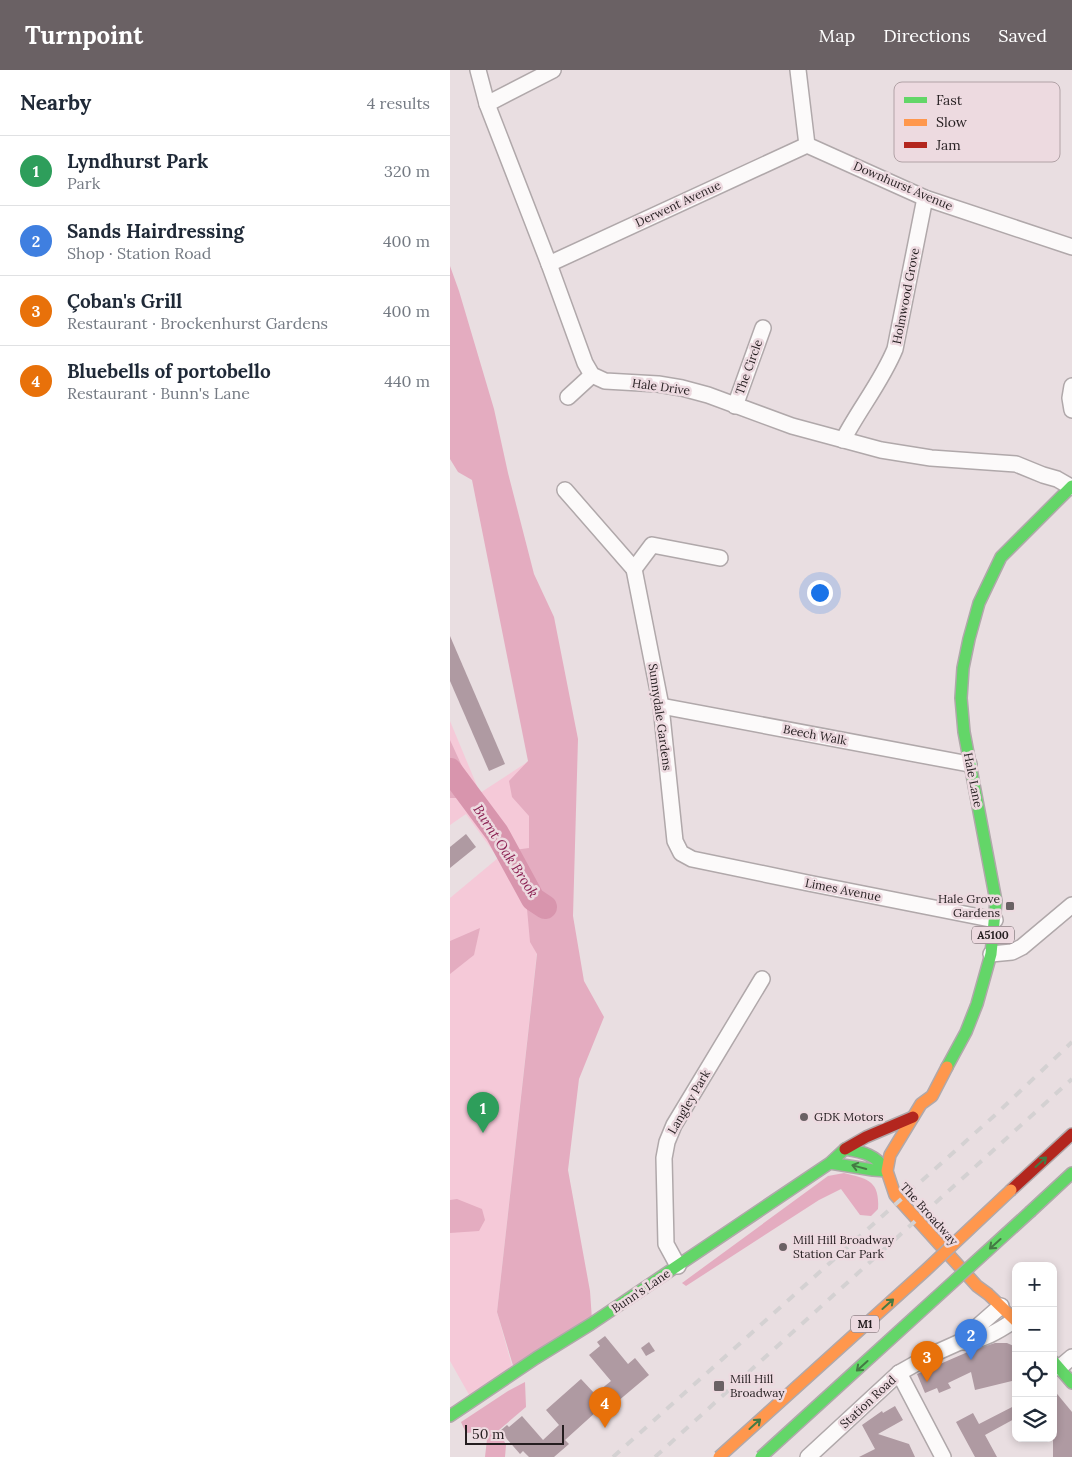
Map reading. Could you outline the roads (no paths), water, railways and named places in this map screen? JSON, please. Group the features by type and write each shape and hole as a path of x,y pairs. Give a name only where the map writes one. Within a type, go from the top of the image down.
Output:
{"main road":[{"name":"Hale Lane","path":"931,1110 932,1096 970,1022 977,1004 991,954 995,920 996,901 990,863 964,732 961,698 963,668 979,603 990,576 1002,557 1071,487"},
{"name":"Hale Lane","path":"887,1171 890,1155 921,1104 932,1096"},
{"name":"Bunn's Lane","path":"450,1416 678,1266 830,1163 845,1149 873,1134 913,1117"},
{"name":"M1","path":"718,1457 926,1270 1072,1134"},
{"path":"845,1149 867,1153 879,1158 887,1171"},
{"path":"830,1163 847,1164 872,1172 887,1171 902,1160"},
{"name":"The Broadway","path":"887,1171 903,1184"},
{"name":"The Broadway","path":"887,1171 895,1194 976,1286 988,1294 1012,1316"},
{"name":"M1","path":"762,1457 1072,1173"},
{"name":"The Broadway","path":"947,1234 985,1278 988,1294"},
{"path":"1057,1365 1072,1383"}],"street":[{"path":"478,70 487,104 585,363 592,375 568,397"},
{"path":"487,104 553,70"},
{"path":"798,70 807,144"},
{"name":"Downhurst Avenue","path":"807,144 925,198 1072,247"},
{"name":"Derwent Avenue","path":"549,264 807,144"},
{"name":"Holmwood Grove","path":"842,440 887,368 896,349 925,198"},
{"name":"The Circle","path":"735,406 763,328"},
{"name":"Hale Drive","path":"592,375 605,380 682,388 708,395 792,426 881,450 931,458 1016,464 1057,479 1071,487"},
{"path":"1072,386 1070,398 1072,410"},
{"path":"565,490 634,568 652,545 720,558"},
{"name":"Sunnydale Gardens","path":"634,568 661,706 674,841 681,853 692,858"},
{"name":"Beech Walk","path":"661,706 969,764"},
{"name":"Limes Avenue","path":"692,858 808,884 995,920"},
{"path":"991,954 1012,952 1022,947 1072,905"},
{"name":"Langley Park","path":"678,1266 666,1244 664,1158 667,1142 674,1125 762,979"},
{"name":"Station Road","path":"808,1457 899,1373 931,1355 960,1342 1002,1306"},
{"name":"Station Road","path":"960,1342 971,1342 1000,1330 1012,1322"},
{"path":"1057,1364 1072,1357"},
{"path":"899,1373 943,1457"}],"waterway":[{"name":"Burnt Oak Brook","path":"450,770 497,833 533,899 545,907"}],"railway":[{"path":"613,1457 994,1116 1072,1042"},
{"path":"655,1457 1072,1079"}],"place":[{"name":"Hale Grove Gardens","path":"1010,906"},
{"name":"GDK Motors","path":"804,1117"},
{"name":"Lyndhurst Park","path":"483,1133"},
{"name":"Mill Hill Broadway Station Car Park","path":"783,1247"},
{"name":"Sands Hairdressing","path":"971,1360"},
{"name":"Çoban's Grill","path":"927,1382"},
{"name":"Mill Hill Broadway","path":"719,1386"},
{"name":"Bluebells of portobello","path":"605,1428"}]}
